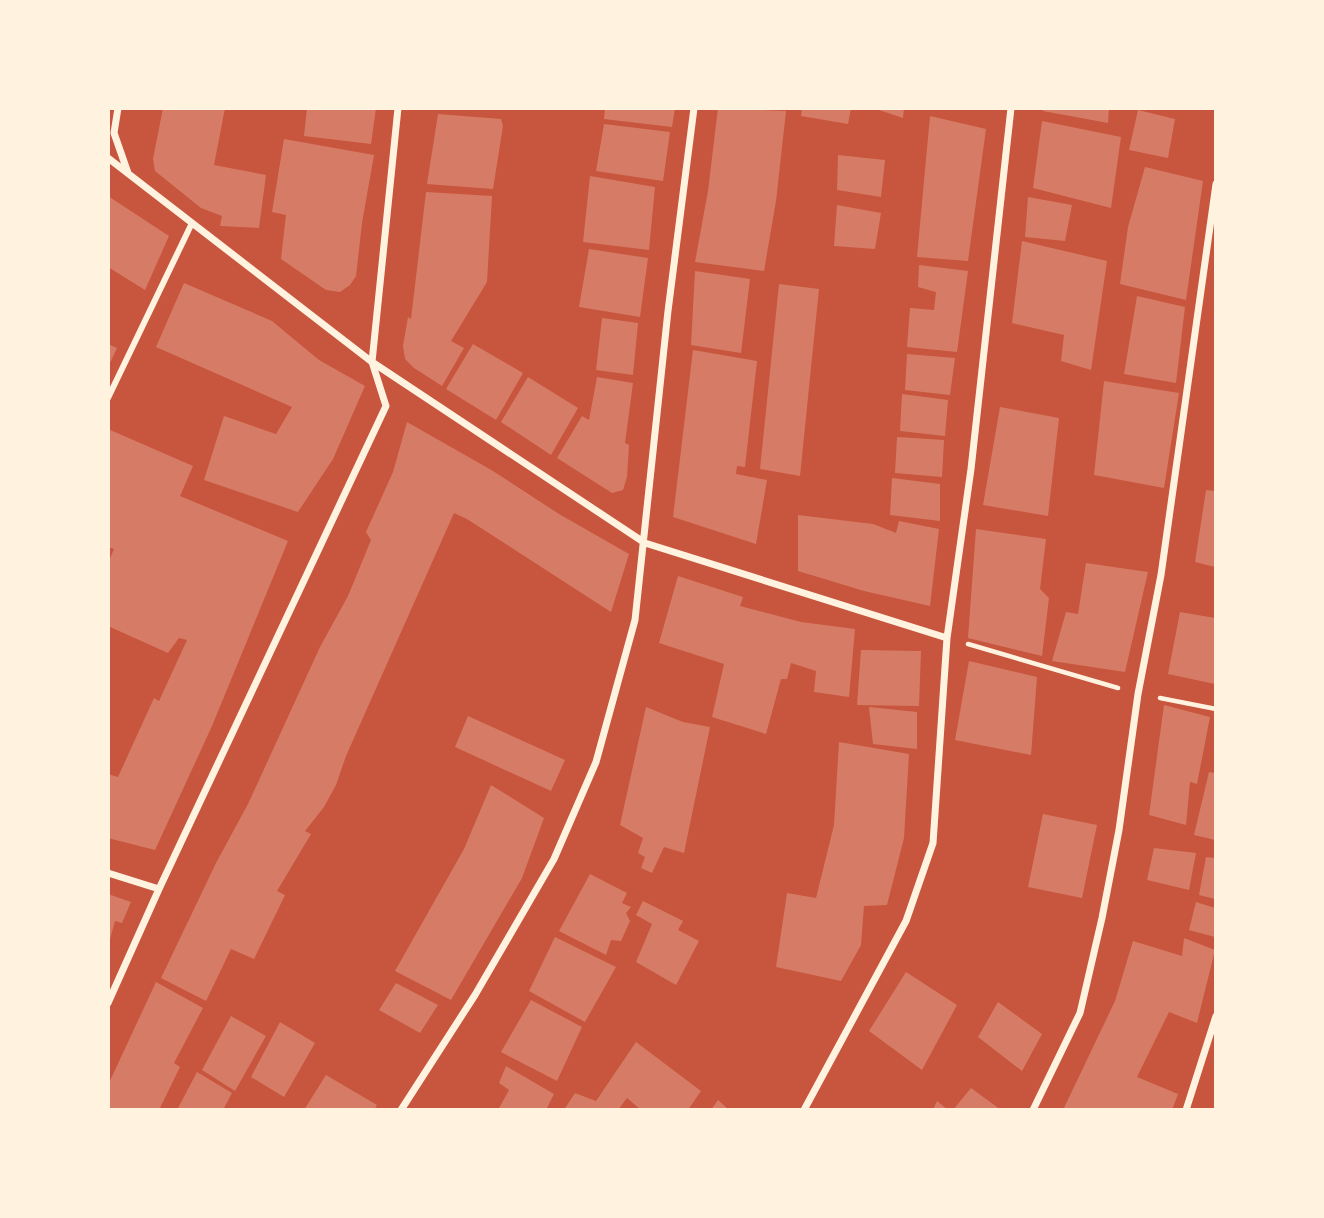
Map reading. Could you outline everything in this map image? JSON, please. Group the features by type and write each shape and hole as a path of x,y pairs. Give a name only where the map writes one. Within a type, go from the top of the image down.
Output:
{"street":[{"path":"118,108 114,133 128,174"},
{"path":"108,1003 386,406 372,362 398,108"},
{"path":"401,1110 475,995 554,859 596,762 635,620 668,311 694,108"},
{"path":"804,1110 906,921 933,843 947,638 971,469 1011,108"},
{"path":"108,158 372,362 645,543 947,638"},
{"path":"1034,1110 1080,1013 1102,918 1119,830 1138,694 1161,575 1216,184"},
{"path":"108,398 192,223"},
{"path":"108,873 159,889"},
{"path":"1186,1110 1216,1016"}],"path":[{"path":"947,638 1138,694 1216,709"}],"building":[{"path":"163,108 225,108 214,165 266,175 259,228 220,226 222,216 201,208 155,171 153,159"},
{"path":"307,108 376,108 371,144 304,136"},
{"path":"605,108 675,108 672,127 604,119"},
{"path":"718,108 786,111 776,201 764,271 695,262 708,191"},
{"path":"802,108 851,108 848,124 801,116"},
{"path":"873,108 904,108 903,118"},
{"path":"1043,108 1109,108 1108,123 1043,111"},
{"path":"1138,110 1175,119 1168,158 1129,150"},
{"path":"438,114 501,119 503,126 493,189 427,184"},
{"path":"930,116 986,129 968,261 917,257"},
{"path":"1042,121 1121,137 1111,208 1033,188"},
{"path":"604,124 670,132 663,181 596,171"},
{"path":"284,139 374,155 356,276 350,285 340,292 326,290 281,259 286,215 272,212"},
{"path":"838,155 885,160 881,197 837,190"},
{"path":"1145,167 1203,181 1186,300 1120,284 1128,227"},
{"path":"590,176 655,187 649,250 583,242"},
{"path":"426,192 492,196 487,282 451,341 464,348 442,386 405,359 403,346 408,317 411,319"},
{"path":"108,196 169,236 145,290 108,267"},
{"path":"1028,197 1072,205 1065,241 1025,237"},
{"path":"837,205 881,213 875,249 834,246"},
{"path":"1022,241 1107,261 1091,370 1061,361 1064,335 1012,323"},
{"path":"589,249 648,258 640,317 579,307"},
{"path":"919,265 968,271 957,352 907,347 910,308 934,310 936,292 918,287"},
{"path":"695,271 750,279 741,353 691,345"},
{"path":"184,283 272,321 319,360 365,386 333,459 298,512 204,480 224,416 276,434 292,407 156,347"},
{"path":"779,284 819,289 800,476 760,469"},
{"path":"1137,296 1185,307 1176,383 1124,374"},
{"path":"602,318 638,323 633,375 596,370"},
{"path":"108,344 117,348 108,367"},
{"path":"473,344 523,373 496,420 446,389"},
{"path":"693,350 757,361 745,467 737,466 736,474 767,480 756,544 673,517"},
{"path":"907,354 955,358 950,395 905,390"},
{"path":"528,377 578,408 551,455 501,422"},
{"path":"597,377 633,383 625,443 629,445 627,477 623,490 612,493 557,458 582,416 589,420"},
{"path":"1104,381 1179,393 1164,488 1094,475"},
{"path":"902,394 948,400 945,436 900,431"},
{"path":"1000,407 1059,418 1048,516 983,505"},
{"path":"407,422 629,554 611,612 454,513 346,756 336,785 324,807 305,831 311,834 277,891 285,895 254,959 231,949 206,1001 161,978 216,863 248,804 320,647 348,596 371,540 366,532 393,472"},
{"path":"108,429 193,466 180,496 288,541 212,726 155,850 108,838 108,774 118,777 154,698 159,701 187,640 179,638 168,653 108,626 108,563 114,549 108,547"},
{"path":"897,437 944,440 942,477 895,473"},
{"path":"892,478 940,484 940,521 890,515"},
{"path":"1206,490 1215,491 1215,567 1195,562"},
{"path":"798,515 873,524 896,533 899,521 939,529 930,606 864,591 798,571"},
{"path":"976,529 1046,539 1040,589 1049,598 1042,656 968,638"},
{"path":"1086,563 1148,572 1125,672 1052,661 1066,612 1078,614"},
{"path":"678,576 743,597 740,606 801,622 855,629 849,697 814,692 816,671 791,663 787,679 781,679 766,734 712,717 724,664 659,643"},
{"path":"1180,612 1215,618 1215,684 1168,674"},
{"path":"861,650 921,651 919,706 857,705"},
{"path":"969,661 1037,677 1031,755 955,740"},
{"path":"1164,705 1210,717 1197,784 1190,782 1186,825 1149,815"},
{"path":"646,707 683,722 710,727 684,853 664,847 652,873 641,868 645,857 638,853 643,838 620,825"},
{"path":"869,707 917,712 917,749 873,744"},
{"path":"468,716 565,760 551,791 455,747"},
{"path":"839,742 909,754 904,838 887,905 864,906 861,945 841,981 776,967 787,893 816,898 834,825"},
{"path":"1209,772 1215,773 1215,840 1194,835"},
{"path":"491,785 544,818 522,878 451,1000 395,971 464,849"},
{"path":"1043,814 1097,825 1082,898 1028,887"},
{"path":"1154,848 1196,853 1189,890 1147,880"},
{"path":"1206,857 1215,858 1215,899 1199,895"},
{"path":"590,874 627,893 622,903 631,907 626,913 630,921 621,941 611,940 606,955 559,931"},
{"path":"108,894 131,902 122,923 115,921 109,943"},
{"path":"643,901 683,921 678,930 699,941 676,985 636,962 652,924 636,915"},
{"path":"1196,902 1215,908 1215,937 1189,930"},
{"path":"555,937 616,967 585,1022 529,991"},
{"path":"1184,938 1215,950 1197,1023 1169,1012 1137,1077 1178,1094 1172,1110 1063,1110 1115,1001 1133,941 1182,956"},
{"path":"906,972 957,1005 922,1070 869,1031"},
{"path":"156,982 203,1008 174,1063 180,1067 159,1110 108,1110 108,1085"},
{"path":"396,983 438,1005 420,1033 379,1010"},
{"path":"531,1000 582,1027 557,1081 501,1052"},
{"path":"998,1002 1042,1034 1022,1071 978,1037"},
{"path":"231,1016 266,1036 235,1091 202,1070"},
{"path":"280,1022 315,1043 284,1097 251,1077"},
{"path":"636,1042 701,1091 688,1110 641,1110 627,1098 618,1110 564,1110 575,1093 596,1101"},
{"path":"506,1066 554,1094 546,1110 498,1110 509,1090 499,1083"},
{"path":"197,1072 232,1093 223,1110 177,1110"},
{"path":"326,1075 377,1105 374,1110 304,1110"},
{"path":"971,1088 1001,1110 953,1110"},
{"path":"718,1100 729,1110 711,1110"},
{"path":"937,1101 948,1110 933,1110"}]}
